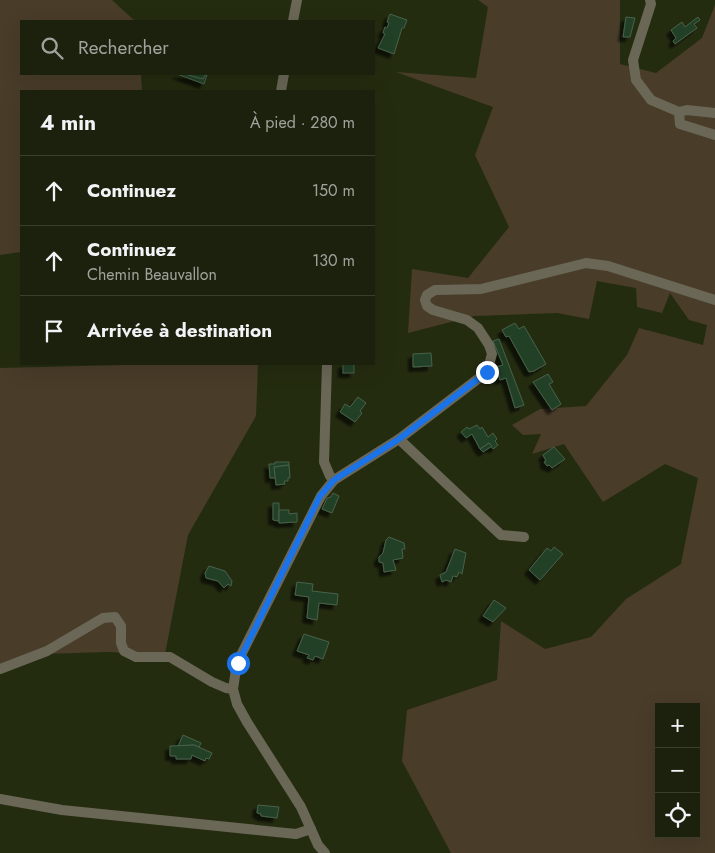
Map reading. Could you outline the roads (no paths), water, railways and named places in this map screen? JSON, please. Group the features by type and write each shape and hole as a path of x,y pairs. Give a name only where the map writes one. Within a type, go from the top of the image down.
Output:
{"street":[{"path":"293,20 297,0"},
{"path":"650,0 651,4 633,60 636,80 650,100 679,112 687,110 715,113"},
{"path":"281,90 284,75"},
{"path":"679,112 680,124 715,135"},
{"path":"325,853 318,845 301,808 246,722 233,689 238,663 320,496 334,480 399,439 487,372 492,354 489,345 478,328 467,320 433,310 427,306 426,295 435,290 481,289 586,263 608,266 715,300"},
{"path":"328,365 324,462 330,476 334,480"},
{"path":"399,439 501,535 524,537"},
{"path":"0,670 47,651 103,618 115,617 121,626 121,642 124,651 136,657 170,657 212,682 233,689"},
{"path":"0,799 62,810 296,834 311,829"}]}
